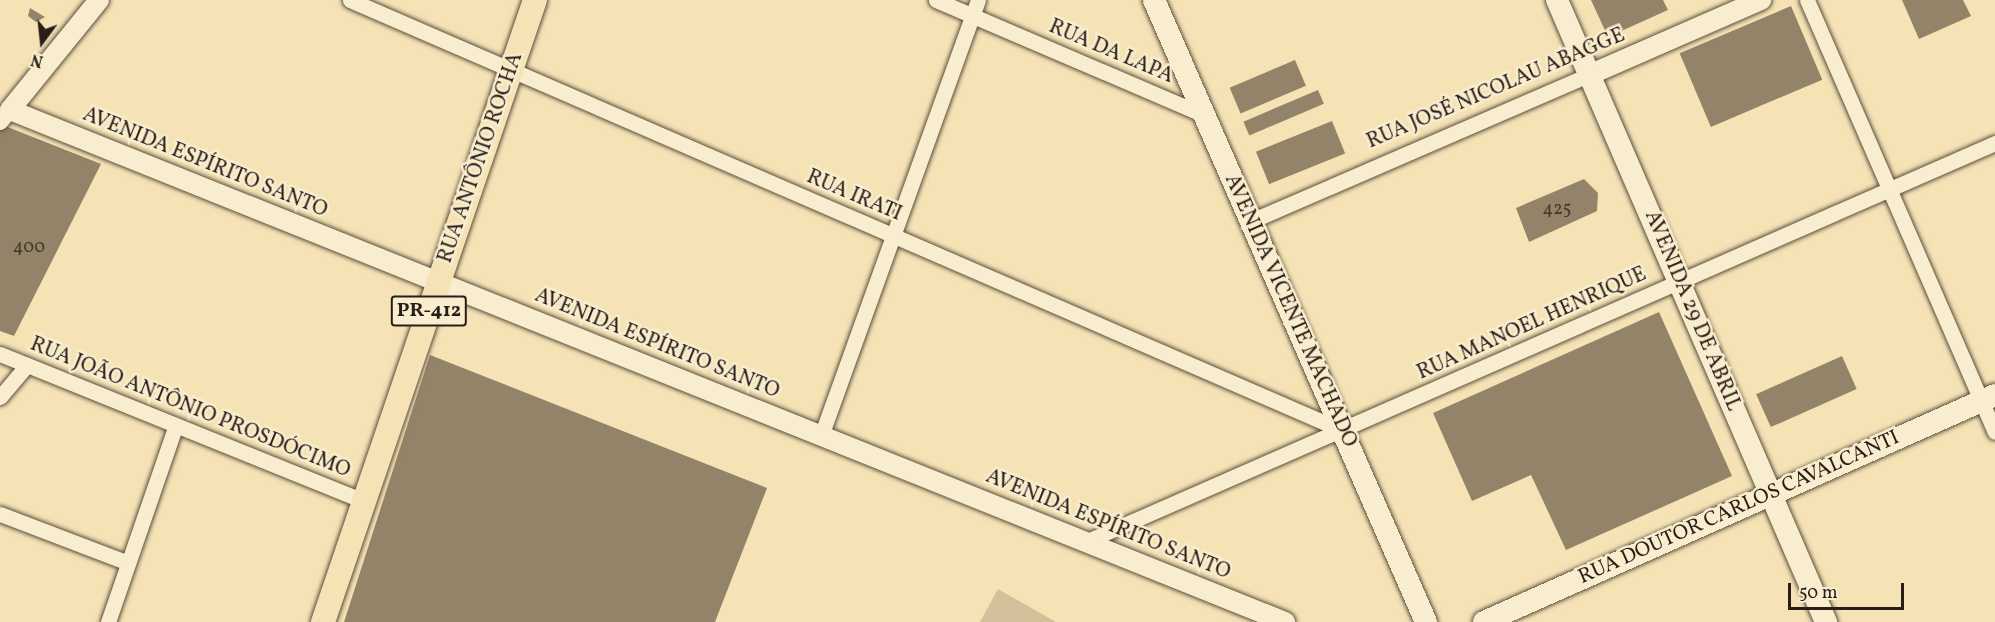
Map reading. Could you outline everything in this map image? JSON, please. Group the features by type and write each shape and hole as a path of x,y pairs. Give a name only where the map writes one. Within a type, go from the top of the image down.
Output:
{"main road":[{"name":"RUA ANTÔNIO ROCHA","path":"323,622 535,0"},
{"name":"AVENIDA 29 DE ABRIL","path":"1557,0 1826,622"},
{"name":"AVENIDA VICENTE MACHADO","path":"1158,1 1204,115 1426,622"},
{"name":"RUA DOUTOR CARLOS CAVALCANTI","path":"1484,622 1988,398"}],"street":[{"path":"5,116 99,0"},
{"name":"RUA IRATI","path":"350,0 1342,430"},
{"name":"RUA DA LAPA","path":"936,0 1204,115"},
{"path":"821,436 978,0"},
{"name":"RUA JOSÉ NICOLAU ABAGGE","path":"1251,221 1761,0"},
{"path":"1808,0 1890,189 1988,398 1995,432"},
{"name":"AVENIDA ESPÍRITO SANTO","path":"5,116 439,282 1285,622"},
{"name":"RUA MANOEL HENRIQUE","path":"1085,542 1995,143"},
{"name":"RUA JOÃO ANTÔNIO PROSDÓCIMO","path":"0,354 364,501"},
{"path":"0,397 27,364"},
{"path":"108,622 176,425"},
{"path":"0,514 128,563"}],"shaded area":[{"path":"998,589 1056,622 980,622"}],"building":[{"path":"1591,0 1663,0 1668,10 1608,37"},
{"path":"1902,0 1963,0 1971,16 1919,39"},
{"path":"1791,6 1822,80 1711,127 1680,53"},
{"path":"30,8 45,17 36,22 28,16"},
{"path":"1295,60 1306,86 1241,114 1230,88"},
{"path":"1318,90 1324,104 1249,135 1243,122"},
{"path":"1332,121 1345,153 1269,184 1256,152"},
{"path":"0,124 101,164 14,336 0,331"},
{"path":"1584,179 1598,193 1597,211 1529,242 1516,208"},
{"path":"1659,312 1732,476 1566,550 1531,475 1472,501 1433,413"},
{"path":"430,355 767,488 715,622 344,622"},
{"path":"1842,356 1857,389 1771,427 1756,394"}]}
